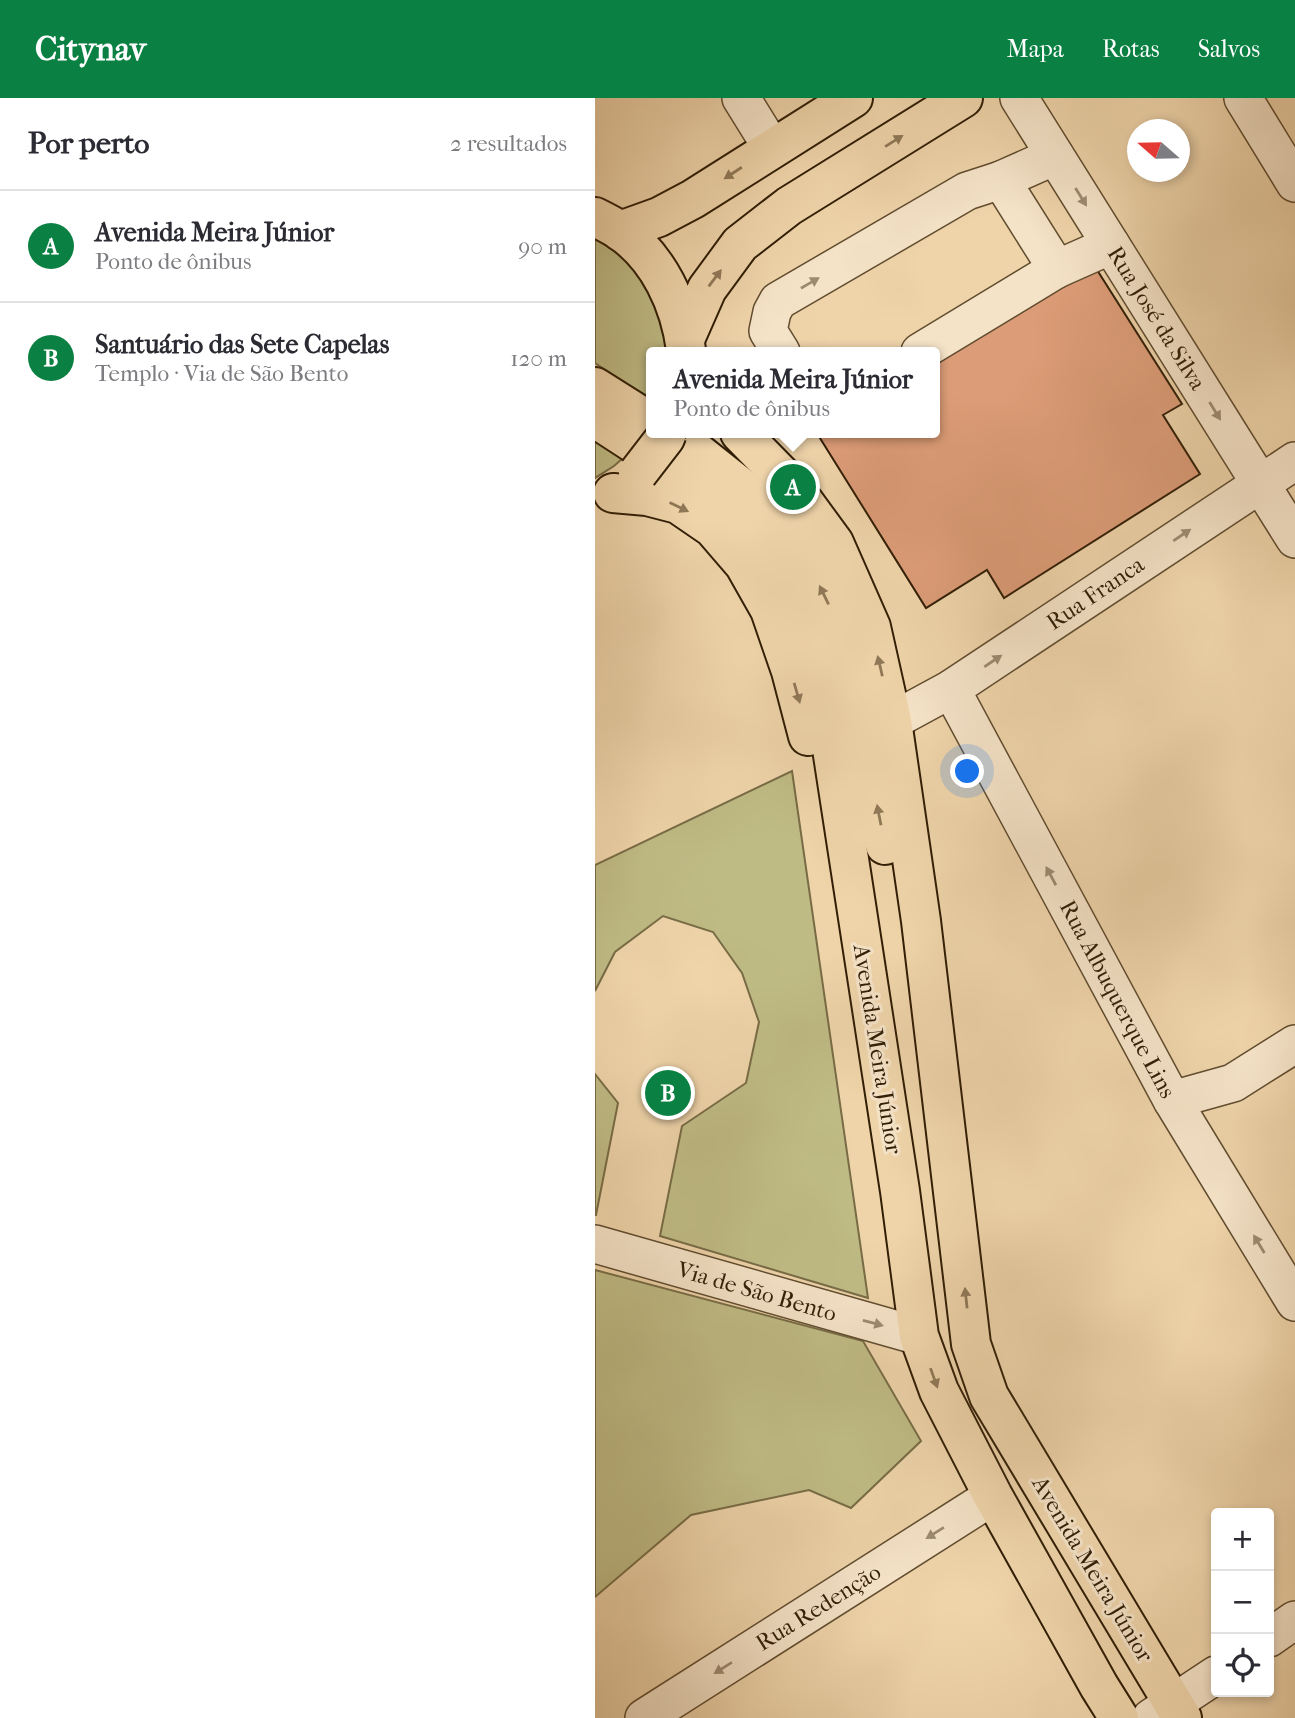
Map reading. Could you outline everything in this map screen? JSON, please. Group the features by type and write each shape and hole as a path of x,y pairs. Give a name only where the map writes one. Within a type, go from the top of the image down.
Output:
{"main road":[{"path":"608,224 659,217 853,98"},
{"path":"685,345 707,289 740,244 789,206 963,98"},
{"path":"608,224 644,252 663,278 677,307 685,345"},
{"path":"595,387 646,419"},
{"name":"Avenida Meira Júnior","path":"595,418 698,485 747,529 804,620 821,677 900,1191 919,1336 939,1391 993,1496 1119,1718"},
{"path":"615,489 665,438"},
{"name":"Avenida Meira Júnior","path":"674,438 713,464 767,508 810,567 832,611 849,664 869,760 957,1219"},
{"name":"Avenida Meira Júnior","path":"745,438 793,487 834,543 871,627 892,721 921,921 971,1344 989,1396 1169,1714"},
{"name":"Avenida Meira Júnior","path":"615,489 678,504 713,528 744,564 769,610 791,671 815,764 900,1191"}],"street":[{"path":"741,98 772,148"},
{"name":"Rua José da Silva","path":"1019,98 1295,539"},
{"path":"1243,98 1295,183"},
{"path":"778,347 768,331 772,312 778,302 967,191 1001,180 1055,156"},
{"path":"1001,180 1057,269"},
{"path":"928,347 1057,269 1111,245"},
{"name":"Rua Franca","path":"892,721 951,689 1295,461"},
{"name":"Rua Albuquerque Lins","path":"951,689 1172,1100 1295,1302"},
{"path":"1172,1100 1233,1083 1295,1044"},
{"name":"Via de São Bento","path":"595,1244 919,1336"},
{"name":"Rua Redenção","path":"644,1718 684,1707 993,1496"},
{"path":"1274,1635 1295,1620"},
{"path":"1169,1714 1211,1679"}],"shaded area":[{"path":"595,233 617,246 658,298 669,347 646,347 646,397 595,363"},
{"path":"595,428 631,451 595,478"},
{"path":"792,771 868,1298 660,1236 682,1126 746,1083 759,1022 742,973 713,932 663,916 615,952 595,991 595,865"},
{"path":"595,1074 618,1103 596,1215 595,1215"},
{"path":"595,1270 863,1341 921,1441 851,1508 809,1490 691,1515 595,1597"}],"building":[{"path":"1092,262 1182,404 1163,415 1200,474 1004,598 987,570 926,608 820,438 940,438 940,358"}],"place":[{"name":"Avenida Meira Júnior","path":"793,487"},
{"name":"Santuário das Sete Capelas","path":"668,1093"}]}
